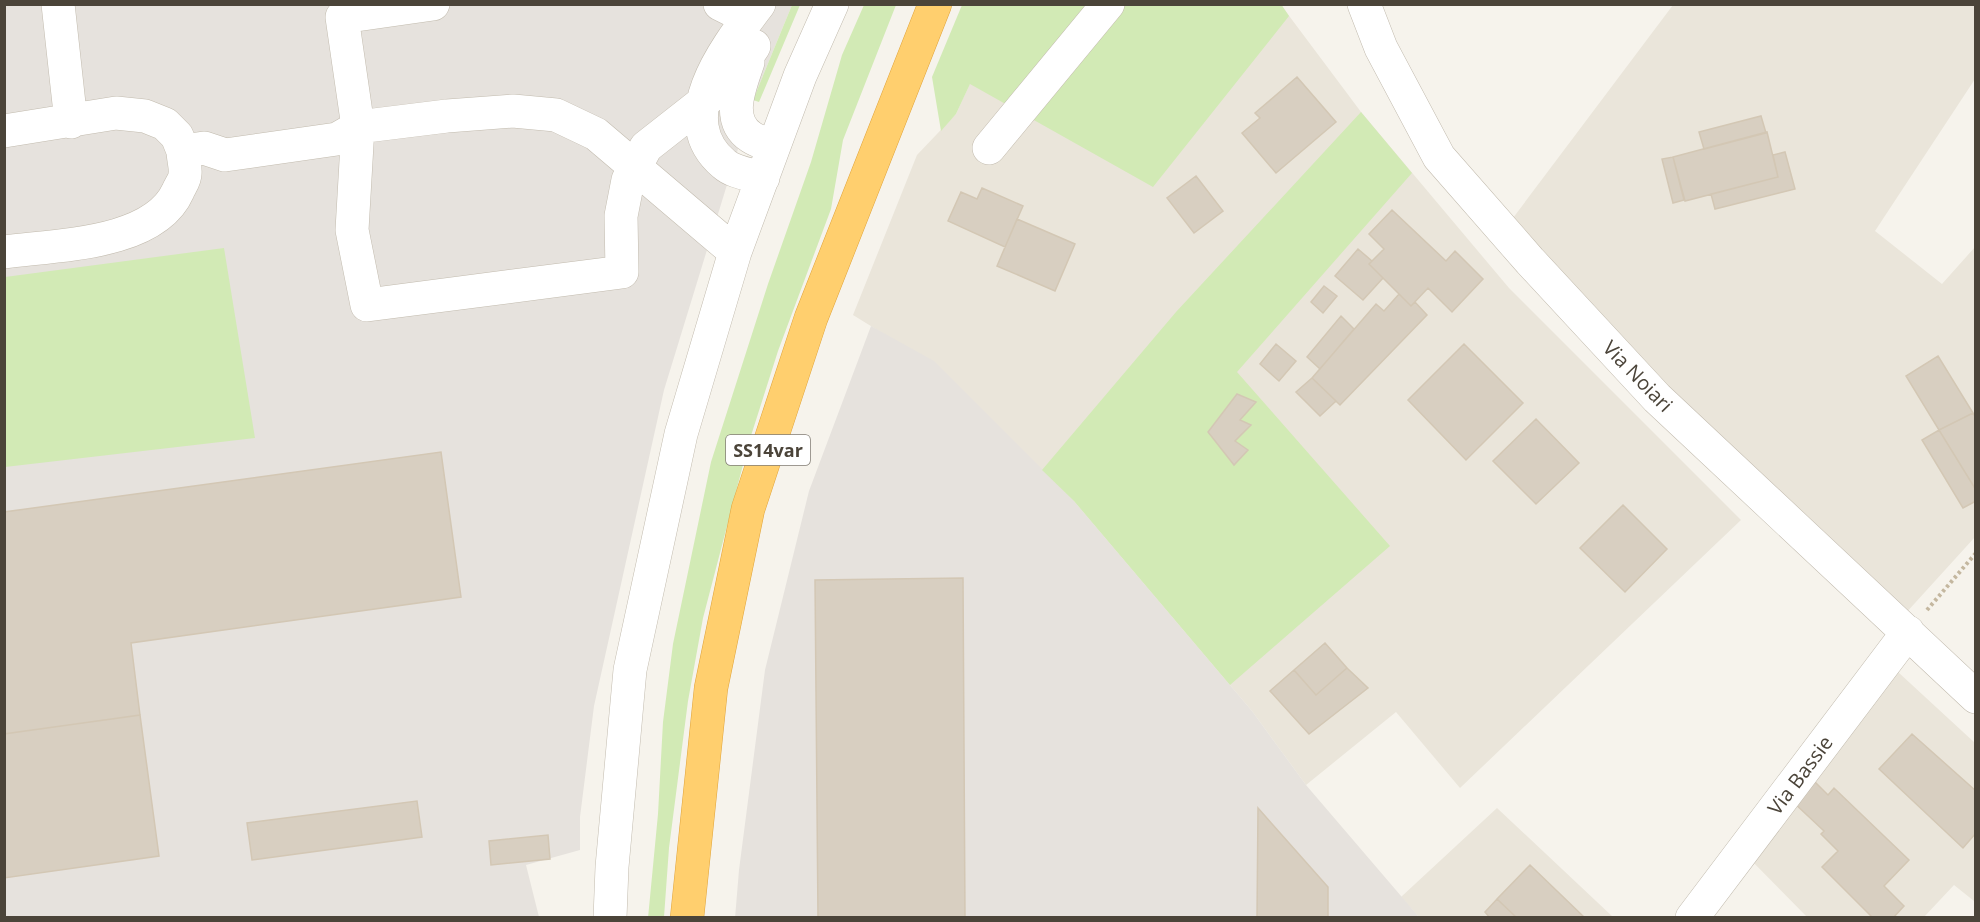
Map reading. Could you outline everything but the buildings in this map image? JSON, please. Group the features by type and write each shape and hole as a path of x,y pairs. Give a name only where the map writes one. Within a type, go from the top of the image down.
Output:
{"highway":[{"name":"SS14var","path":"687,918 711,688 748,509 811,318 935,4"}],"street":[{"path":"58,4 71,122"},
{"path":"433,4 342,17 358,127 352,230 367,305 622,272 621,216 628,180 634,167 646,147 703,103"},
{"path":"610,918 612,867 630,670 681,434 735,252 800,76 832,4"},
{"path":"989,148 1108,4"},
{"name":"Via Noiari","path":"1364,4 1381,48 1446,166 1657,398 1976,697"},
{"path":"750,16 736,118 740,128 751,138 773,147"},
{"path":"750,16 713,70 703,103 701,127 709,147 724,165 763,178"},
{"path":"4,252 90,241 123,234 145,226 164,212 176,195 193,150 223,134 334,120 358,127 447,116 513,111 556,115 596,134 735,252"},
{"path":"4,131 116,113 145,116 165,124 193,150"},
{"name":"Via Bassie","path":"1692,918 1908,632"}],"path":[{"path":"1908,632 1976,554"}],"shaded area":[{"path":"5,5 792,5 753,100 664,390 594,706 580,817 580,850 526,865 539,917 5,918"},
{"path":"1006,5 1281,5 1361,112 1509,288 1741,520 1460,788 1396,712 1306,785 1252,711 1074,501 934,365 853,315 917,155 956,114"},
{"path":"1673,5 1975,5 1975,79 1875,231 1942,284 1975,247 1975,537 1905,614 1638,357 1513,218"},
{"path":"871,326 934,361 1074,501 1252,711 1306,785 1419,917 735,918 765,670 809,491"},
{"path":"1898,672 1975,743 1976,899 1974,901 1954,885 1924,917 1807,917 1747,856"},
{"path":"1497,808 1613,917 1419,917 1401,897"}],"green space":[{"path":"1281,4 1289,16 1153,187 970,84 956,114 941,131 932,77 962,5"},
{"path":"792,5 800,5 759,102 753,100"},
{"path":"864,5 896,5 843,140 831,209 778,351 749,442 703,618 688,701 669,848 664,917 648,918 658,814 663,722 673,644 711,462 768,284 811,162 842,55"},
{"path":"1361,112 1412,173 1237,372 1390,546 1230,685 1074,501 1042,470 1176,312"},
{"path":"224,248 255,438 5,467 5,277"}]}
